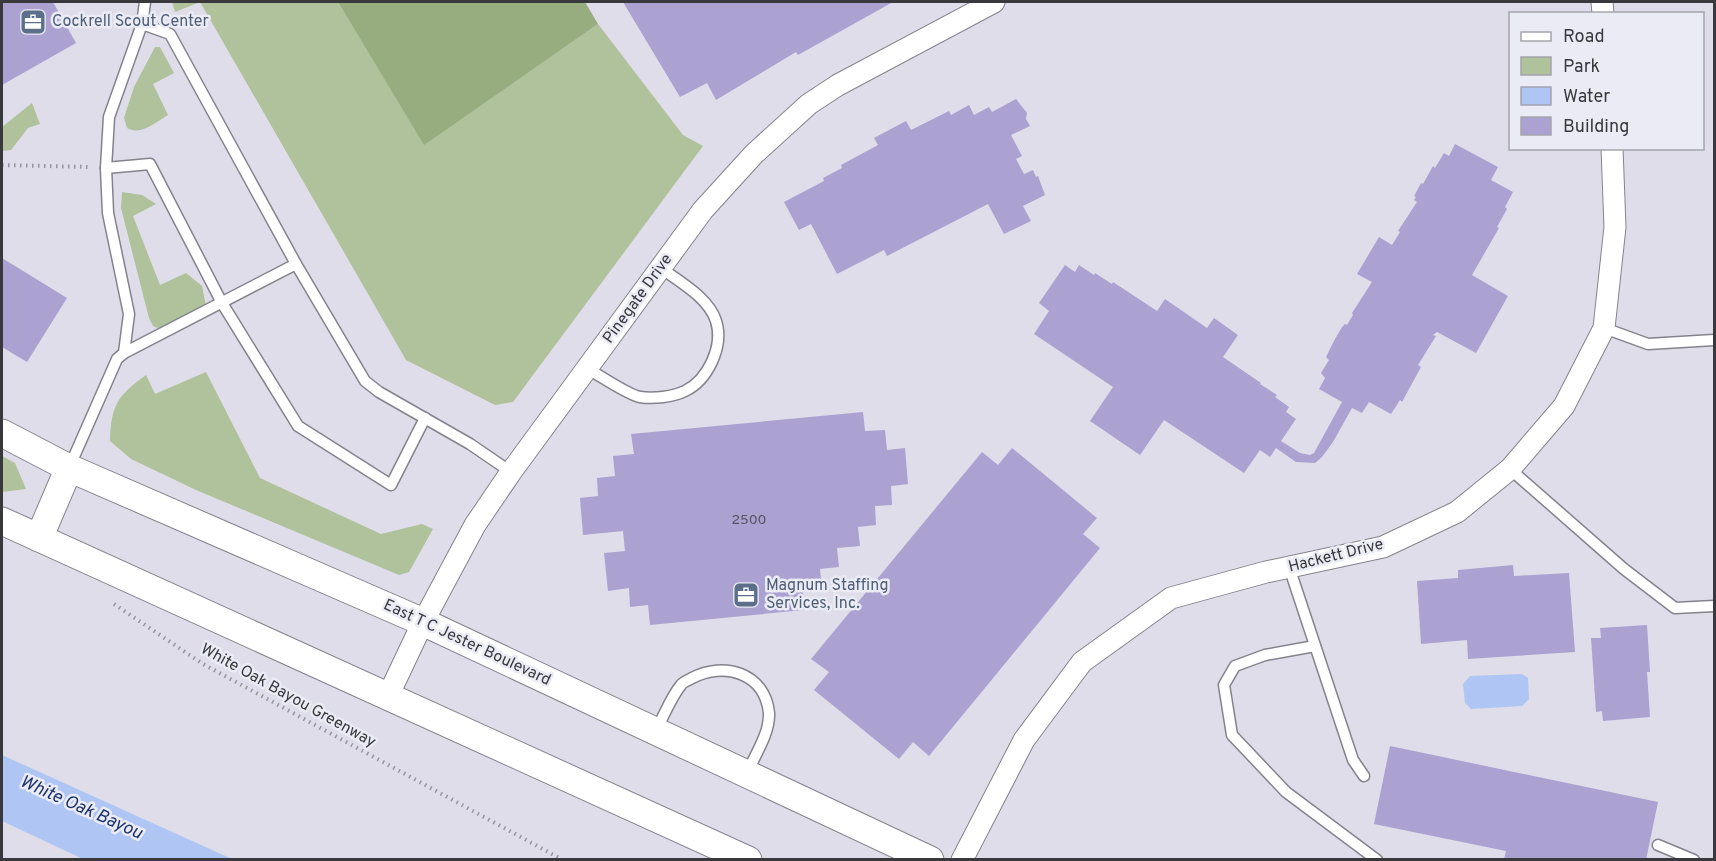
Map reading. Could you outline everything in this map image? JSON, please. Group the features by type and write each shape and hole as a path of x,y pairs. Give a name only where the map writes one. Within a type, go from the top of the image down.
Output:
{"street":[{"name":"Pinegate Drive","path":"388,696 423,622 476,525 511,472 703,210 754,154 808,104 838,85 994,2"},
{"name":"Hackett Drive","path":"962,860 1024,740 1082,662 1171,598 1289,567 1383,547 1456,512 1510,469 1564,406 1604,328 1615,226 1612,150"},
{"name":"East T C Jester Boulevard","path":"2,433 69,468 423,622 930,860"},
{"path":"39,538 69,468"},
{"path":"2,521 748,860"}],"lane":[{"path":"124,352 129,314 108,213 106,168 109,117 142,24 145,2"},
{"path":"142,24 170,34 296,264 365,381 379,392 511,472"},
{"path":"106,168 150,164 222,303 298,426 391,485 425,418"},
{"path":"69,468 117,359 124,352 296,264"},
{"path":"588,369 638,397 662,397 686,391 706,374 718,347 717,322 707,304 661,268"},
{"path":"1604,328 1648,344 1714,340"},
{"path":"1510,469 1624,569 1675,608 1714,606"},
{"path":"1289,567 1353,760 1364,776"},
{"path":"1315,646 1265,656 1235,666 1224,685 1232,735 1286,792 1377,860"},
{"path":"656,731 681,684 704,672 727,670 748,676 763,692 769,714 764,736 747,773"},
{"path":"1658,845 1690,859"}],"path":[{"path":"2,165 106,168"},
{"name":"White Oak Bayou Greenway","path":"113,603 203,664 563,860"}],"green space":[{"path":"172,2 200,2 175,12"},
{"path":"200,2 338,2 424,144 598,24 683,135 703,146 513,402 495,405 406,360"},
{"path":"338,2 585,2 598,24 424,145"},
{"path":"155,47 160,47 174,73 153,84 168,115 148,127 132,130 127,128 124,118 134,87"},
{"path":"32,103 40,124 28,128 11,150 3,151 2,127"},
{"path":"122,192 142,195 156,204 133,216 160,285 186,273 202,286 206,306 160,329 153,326 149,318 121,208"},
{"path":"206,372 260,478 381,534 422,524 433,529 409,572 399,575 196,490 131,459 110,441 112,418 118,402 146,375 155,394"},
{"path":"2,456 15,463 26,489 2,492"}],"water":[{"path":"1522,674 1528,678 1529,699 1522,706 1471,709 1465,703 1463,684 1470,676"},
{"name":"White Oak Bayou","path":"2,755 232,859 83,859 2,821"}],"building":[{"name":"Cockrell Scout Center","path":"2,2 53,2 76,43 2,85"},
{"path":"623,2 893,2 798,55 796,52 716,100 707,83 680,97"},
{"path":"1016,99 1027,113 1026,119 1030,126 1011,135 1022,156 1016,159 1024,174 1033,170 1036,177 1038,176 1045,195 1023,206 1031,221 1004,234 988,204 887,256 884,250 837,274 811,224 799,230 784,202 824,181 823,178 842,168 841,165 878,145 874,138 906,121 911,130 949,111 951,115 969,105 974,115 989,107 992,112"},
{"path":"1455,144 1498,167 1491,180 1513,192 1497,227 1499,228 1472,275 1508,296 1476,353 1437,332 1433,335 1436,336 1418,365 1421,367 1402,402 1400,400 1391,414 1369,402 1362,413 1352,408 1333,442 1315,463 1296,462 1276,448 1270,457 1260,450 1244,473 1164,420 1140,455 1090,421 1113,387 1034,334 1049,311 1039,303 1065,265 1075,272 1079,265 1112,284 1113,282 1157,311 1165,299 1207,328 1214,318 1238,335 1223,357 1277,395 1275,397 1289,407 1286,412 1296,419 1281,441 1300,453 1310,455 1314,453 1342,402 1319,389 1325,378 1321,373 1329,360 1326,357 1342,327 1347,325 1372,282 1357,274 1379,237 1392,245 1400,232 1398,231 1417,202 1414,196 1421,183 1423,184 1433,166 1435,168 1444,153 1449,156"},
{"path":"2,258 67,298 27,362 2,347"},
{"path":"863,412 865,431 885,430 887,450 905,448 908,484 891,486 892,505 875,506 876,525 858,527 860,546 837,548 839,567 820,569 822,590 803,591 804,610 650,625 648,605 630,607 629,588 608,591 604,553 625,551 623,531 583,535 580,498 598,496 597,478 615,476 613,456 634,454 631,434"},
{"path":"1012,448 1097,518 1083,534 1100,548 929,756 913,742 899,759 814,690 829,672 811,659 982,452 998,465"},
{"path":"1513,565 1514,576 1569,573 1575,652 1468,659 1467,640 1421,644 1417,581 1458,578 1458,570"},
{"path":"1647,625 1650,717 1603,721 1602,711 1596,712 1591,638 1601,638 1600,628"},
{"path":"1390,746 1658,802 1646,860 1504,860 1506,851 1374,824"}],"place":[{"name":"Cockrell Scout Center","path":"33,22"},
{"name":"Magnum Staffing Services, Inc.","path":"746,595"}]}
